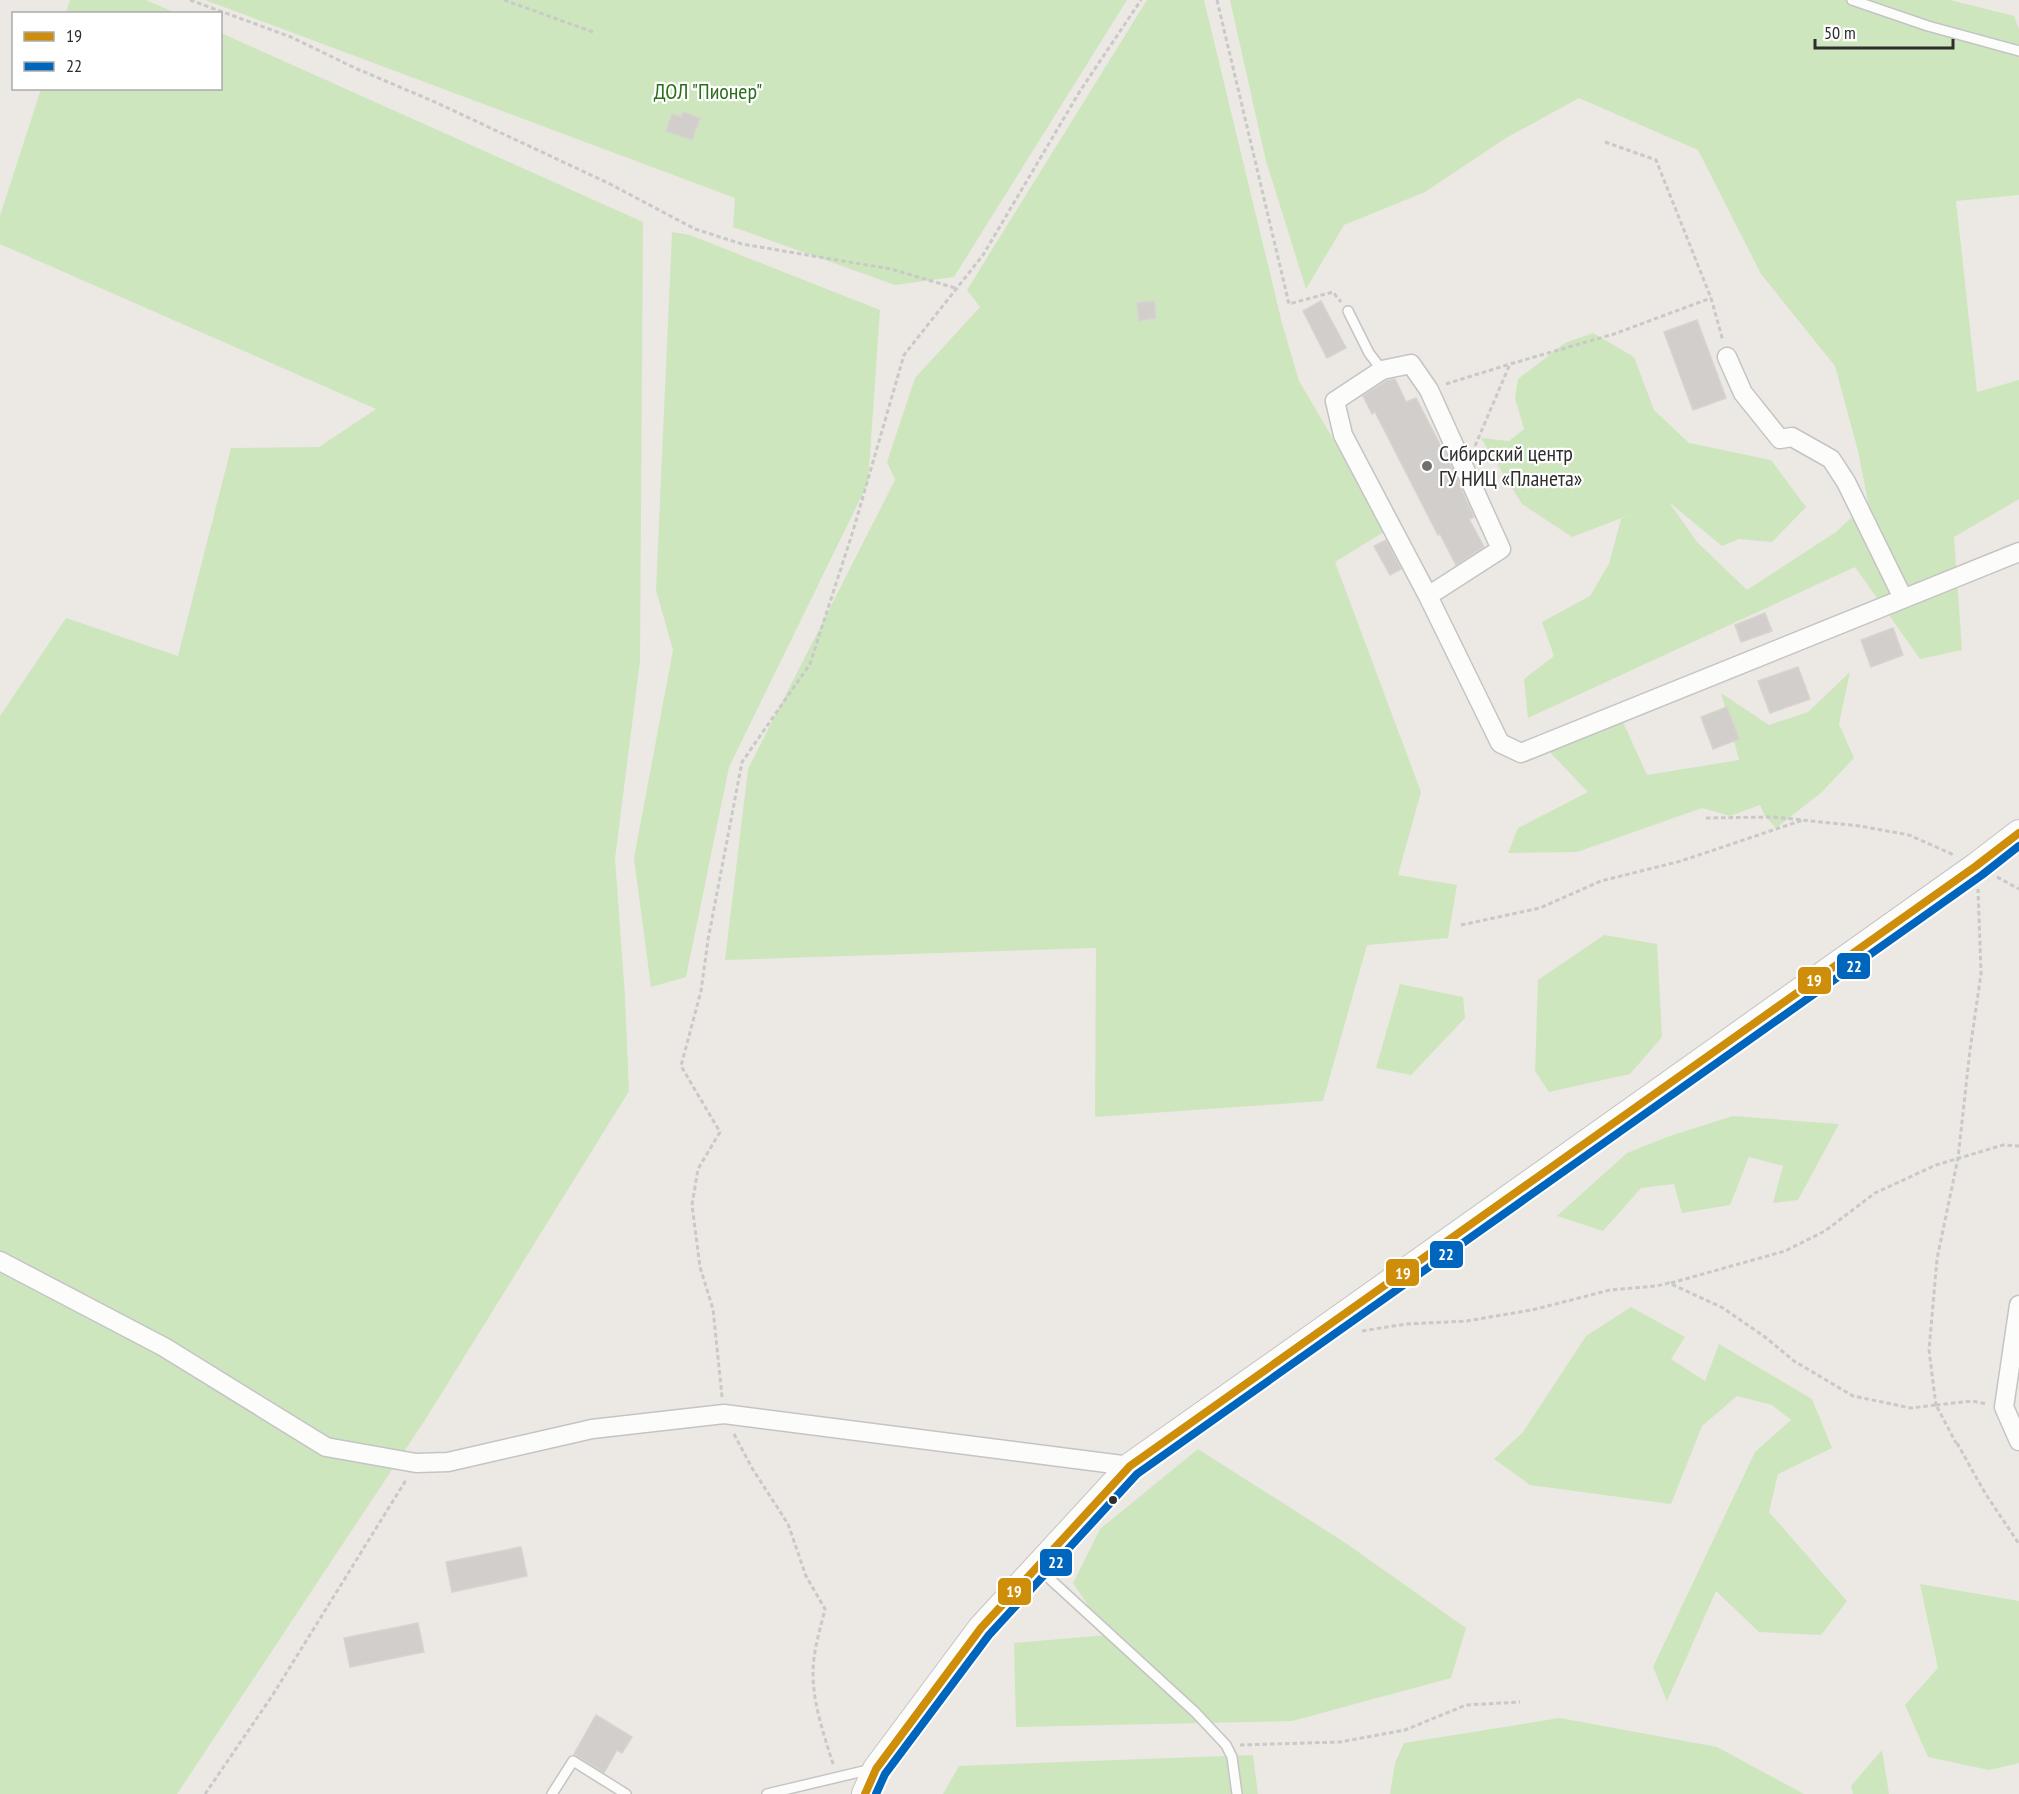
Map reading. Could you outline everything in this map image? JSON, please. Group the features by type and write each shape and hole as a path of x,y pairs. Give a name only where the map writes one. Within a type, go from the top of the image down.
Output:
{"street":[{"path":"1727,357 1743,393 1780,439 1792,437 1831,459 1846,482 1903,598"},
{"path":"1428,596 1501,549 1466,467 1429,390 1411,364 1382,370 1335,401 1343,435 1428,596 1500,743 1521,753 2019,552"},
{"path":"865,1794 876,1768 981,1628 1130,1466 1976,866 2019,833"},
{"path":"0,1261 164,1347 326,1447 416,1463 448,1462 592,1429 724,1414 1130,1466"},
{"path":"2019,1305 2004,1407 2019,1442"}],"lane":[{"path":"1852,0 1928,26 2019,51"},
{"path":"1348,311 1370,353 1382,370"},
{"path":"1037,1567 1195,1712 1227,1745 1232,1757 1237,1794"},
{"path":"552,1794 573,1761 626,1794"},
{"path":"766,1794 876,1768"}],"path":[{"path":"190,0 291,37 355,69 435,102 608,183 695,229 742,244 891,269 955,288"},
{"path":"504,0 593,32"},
{"path":"838,1777 819,1720 813,1673 825,1609 806,1576 788,1524 752,1468 724,1414 713,1309 700,1267 692,1205 698,1169 720,1132 681,1066 701,991 708,940 742,762 810,664 853,531 904,355 983,255 1080,91 1142,0"},
{"path":"1217,0 1289,304 1333,292 1348,311"},
{"path":"1605,142 1656,160 1711,298 1727,357"},
{"path":"1429,390 1614,334 1711,298"},
{"path":"1466,467 1510,364"},
{"path":"1706,818 1773,817 1860,826 1909,835 2019,889"},
{"path":"1461,925 1540,908 1601,881 1681,861 1803,820"},
{"path":"1956,1443 1936,1405 1929,1350 1937,1259 1958,1158 1981,974 1976,866"},
{"path":"1360,1331 1406,1324 1467,1321 1532,1310 1610,1290 1670,1283 1785,1251 1825,1231 1875,1193 1958,1158 2003,1144 2019,1146"},
{"path":"1670,1283 1723,1308 1765,1337 1794,1361 1853,1396 1911,1408 1972,1401 2004,1407"},
{"path":"1936,1405 1985,1493 2019,1544"},
{"path":"205,1794 272,1696 416,1463"},
{"path":"1227,1745 1340,1742 1404,1730 1466,1705 1520,1702"}],"green space":[{"path":"70,0 146,0 174,12 66,12"},
{"name":"ДОЛ \"Пионер\"","path":"205,0 1127,0 954,277 895,285 733,227 735,198"},
{"path":"1147,0 1204,0 1282,323 1299,381 1387,530 1335,562 1421,792 1398,875 1457,885 1448,938 1367,945 1323,1101 1095,1117 1096,948 725,960 748,769 895,480 887,462 915,378 980,307 967,290"},
{"path":"1230,0 1950,0 2014,16 2019,29 2019,195 1956,201 1977,392 2019,380 2019,499 1954,537 1962,650 1920,659 1855,567 1528,718 1524,679 1554,656 1542,622 1590,596 1609,564 1621,519 1632,514 1572,537 1522,504 1481,438 1509,441 1524,429 1515,398 1518,379 1565,343 1593,333 1634,357 1654,410 1689,443 1771,460 1806,507 1772,542 1739,539 1722,546 1669,502 1697,542 1747,590 1836,532 1868,502 1858,451 1835,366 1761,274 1698,150 1579,98 1506,138 1425,192 1344,225 1306,289 1266,161"},
{"path":"222,33 643,222 640,661 615,859 629,1091 425,1420 177,1794 0,1794 0,716 66,618 178,656 231,448 319,447 376,409 0,244 0,216 41,90 222,90"},
{"path":"672,232 690,235 880,310 868,483 729,767 686,977 651,987 634,858 673,650 656,590"},
{"path":"1850,672 1839,724 1854,758 1822,792 1776,828 1765,816 1760,805 1730,816 1702,808 1577,852 1508,853 1518,828 1588,792 1545,747 1623,722 1647,775 1739,760 1721,693 1769,725 1808,712"},
{"path":"1604,935 1657,944 1662,1037 1630,1074 1549,1092 1535,1071 1538,980"},
{"path":"1400,984 1463,997 1465,1018 1411,1075 1376,1068"},
{"path":"1733,1116 1839,1124 1798,1200 1773,1203 1783,1166 1749,1157 1730,1205 1682,1213 1674,1184 1641,1188 1603,1231 1557,1216 1627,1153 1667,1137"},
{"path":"1631,1307 1685,1337 1671,1359 1705,1381 1719,1344 1812,1399 1832,1448 1778,1474 1769,1512 1847,1601 1821,1635 1759,1632 1716,1591 1667,1701 1653,1667 1755,1452 1791,1420 1772,1405 1737,1396 1702,1426 1671,1504 1530,1485 1494,1459 1523,1432 1586,1336"},
{"path":"1198,1449 1344,1542 1466,1628 1451,1678 1292,1721 1016,1727 1014,1643 1108,1635 1073,1583 1100,1529"},
{"path":"1920,1584 2019,1601 2019,1763 1989,1770 1928,1757 1905,1705 1938,1668"},
{"path":"1560,1718 1717,1747 1804,1794 1390,1794 1395,1763 1404,1743"},
{"path":"1882,1750 1889,1794 1853,1794 1851,1786"},
{"path":"1253,1755 1258,1794 943,1794 959,1766"}],"building":[{"path":"683,112 700,118 692,140 666,131 672,114 681,117"},
{"path":"1154,301 1156,318 1139,321 1137,303"},
{"path":"1321,301 1346,348 1327,358 1303,311"},
{"path":"1697,320 1726,398 1693,410 1664,332"},
{"name":"Сибирский центр ГУ НИЦ «Планета»","path":"1395,379 1406,402 1416,398 1450,464 1474,517 1469,519 1484,547 1456,565 1440,534 1438,535 1375,412 1372,414 1363,396 1386,381"},
{"path":"1386,540 1401,569 1390,575 1374,546"},
{"path":"1765,613 1772,631 1741,642 1735,625"},
{"path":"1893,628 1903,655 1871,667 1861,640"},
{"path":"1798,667 1810,699 1770,713 1758,681"},
{"path":"1727,707 1739,739 1713,749 1701,717"},
{"path":"521,1547 527,1576 452,1592 446,1562"},
{"path":"418,1623 424,1652 350,1667 344,1638"},
{"path":"596,1715 632,1737 622,1753 617,1750 604,1773 574,1754"}],"transit line":[{"name":"19","path":"865,1794 876,1769 981,1628 1130,1466 1976,866 2019,833"},
{"name":"22","path":"876,1794 885,1774 989,1635 1137,1474 1982,875 2019,846"}],"place":[{"name":"Сибирский центр ГУ НИЦ «Планета»","path":"1427,466"}]}
